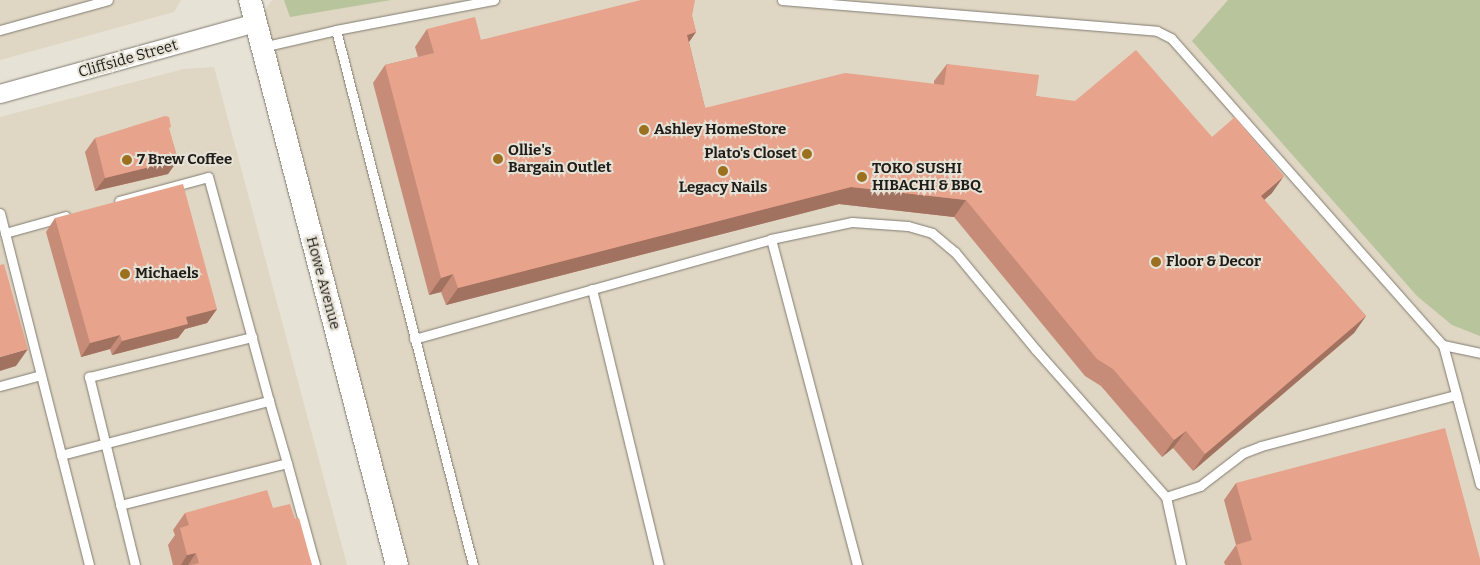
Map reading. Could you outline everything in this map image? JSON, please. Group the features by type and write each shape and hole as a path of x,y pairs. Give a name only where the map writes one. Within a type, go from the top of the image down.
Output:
{"street":[{"name":"Howe Avenue","path":"250,0 397,565"},
{"name":"Cliffside Street","path":"0,94 256,23"}],"lane":[{"path":"0,30 108,0"},
{"path":"262,47 336,30 494,0"},
{"path":"782,0 1157,31 1171,38 1443,345 1480,484"},
{"path":"336,30 473,565"},
{"path":"106,205 208,177 315,565"},
{"path":"5,233 79,212"},
{"path":"0,213 5,233 4,250 41,375 89,565"},
{"path":"414,339 771,239 852,222 908,226 932,233 955,252 1036,350 1166,497 1182,565"},
{"path":"771,239 857,565"},
{"path":"592,289 659,565"},
{"path":"135,565 89,377 252,337"},
{"path":"1443,345 1480,353"},
{"path":"0,386 41,375"},
{"path":"1166,497 1200,486 1243,452 1260,446 1456,395"},
{"path":"61,455 269,401"},
{"path":"120,505 287,463"}],"shaded area":[{"path":"0,0 181,0 174,12 0,60"},
{"path":"272,0 1480,0 1480,565 397,565 256,23"},
{"path":"214,67 347,565 0,565 0,117 184,69"}],"green space":[{"path":"284,0 391,0 290,17"},
{"path":"1228,0 1480,0 1480,336 1452,325 1417,296 1192,41"}],"building":[{"path":"641,0 695,0 692,16 696,32 687,35 705,108 845,73 944,85 947,64 1039,75 1036,96 1075,101 1136,50 1212,137 1235,117 1284,176 1261,196 1366,316 1205,454 1186,431 1174,440 1113,369 1097,359 966,200 851,187 458,288 453,274 441,278 385,65 434,53 427,29 475,17 481,40"},
{"path":"165,116 169,117 171,127 169,128 178,160 105,178 95,138"},
{"path":"183,184 217,309 186,317 188,324 122,341 120,335 90,343 55,218"},
{"path":"4,264 28,349 0,357 0,265"},
{"path":"1445,428 1480,565 1242,565 1236,545 1252,540 1236,483"},
{"path":"267,490 273,508 290,504 295,519 299,518 312,565 191,565 199,563 196,553 187,555 180,528 189,525 185,513"}],"place":[{"name":"Ashley HomeStore","path":"644,130"},
{"name":"Plato's Closet","path":"807,154"},
{"name":"Ollie's Bargain Outlet","path":"498,159"},
{"name":"7 Brew Coffee","path":"127,160"},
{"name":"Legacy Nails","path":"723,171"},
{"name":"TOKO SUSHI HIBACHI & BBQ","path":"862,177"},
{"name":"Floor & Decor","path":"1156,262"},
{"name":"Michaels","path":"125,274"}]}
